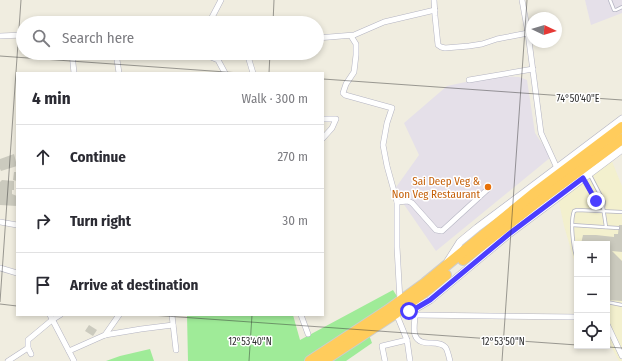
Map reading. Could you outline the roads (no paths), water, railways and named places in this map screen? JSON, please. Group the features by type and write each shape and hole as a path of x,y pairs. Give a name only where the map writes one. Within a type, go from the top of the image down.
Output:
{"highway":[{"path":"310,361 429,289 535,198 622,127"},
{"path":"323,361 399,308 443,268 535,198 622,139"}],"street":[{"path":"213,16 221,0"},
{"path":"434,0 438,45 441,47 445,48 482,44 497,39 526,33"},
{"path":"522,0 526,22"},
{"path":"324,38 351,36 384,22 435,10"},
{"path":"0,36 16,35"},
{"path":"351,36 356,44 354,72 342,93 392,108 387,123 383,145 397,202 396,247 399,308 407,340 410,361"},
{"path":"530,48 541,133 557,168"},
{"path":"73,60 74,72"},
{"path":"117,60 119,72"},
{"path":"218,60 224,72"},
{"path":"249,60 253,72"},
{"path":"469,80 533,69"},
{"path":"443,268 460,242 622,118"},
{"path":"324,119 336,119 332,128 324,137"},
{"path":"414,313 509,234 622,149"},
{"path":"397,202 408,201 436,230 442,231 489,188"},
{"path":"0,222 16,225"},
{"path":"0,268 16,273"},
{"path":"399,308 414,313 574,317"},
{"path":"414,313 416,337 421,342 442,345 446,348 450,361"},
{"path":"105,335 118,316"},
{"path":"172,316 176,350"},
{"path":"301,316 308,334"},
{"path":"31,354 28,348 28,340 51,318 74,361"},
{"path":"69,351 105,335 141,328 173,325"},
{"path":"610,330 622,356"},
{"path":"385,361 382,346 407,340"},
{"path":"8,361 28,348"}],"lane":[{"path":"610,0 614,10 622,7"},
{"path":"586,175 600,192 604,202 603,207 606,227"},
{"path":"586,175 598,206 603,207"},
{"path":"574,248 572,216 574,211 622,212"},
{"path":"572,225 618,228"},
{"path":"610,303 622,305"}],"place":[{"name":"Sai Deep Veg & Non Veg Restaurant","path":"488,187"}]}
